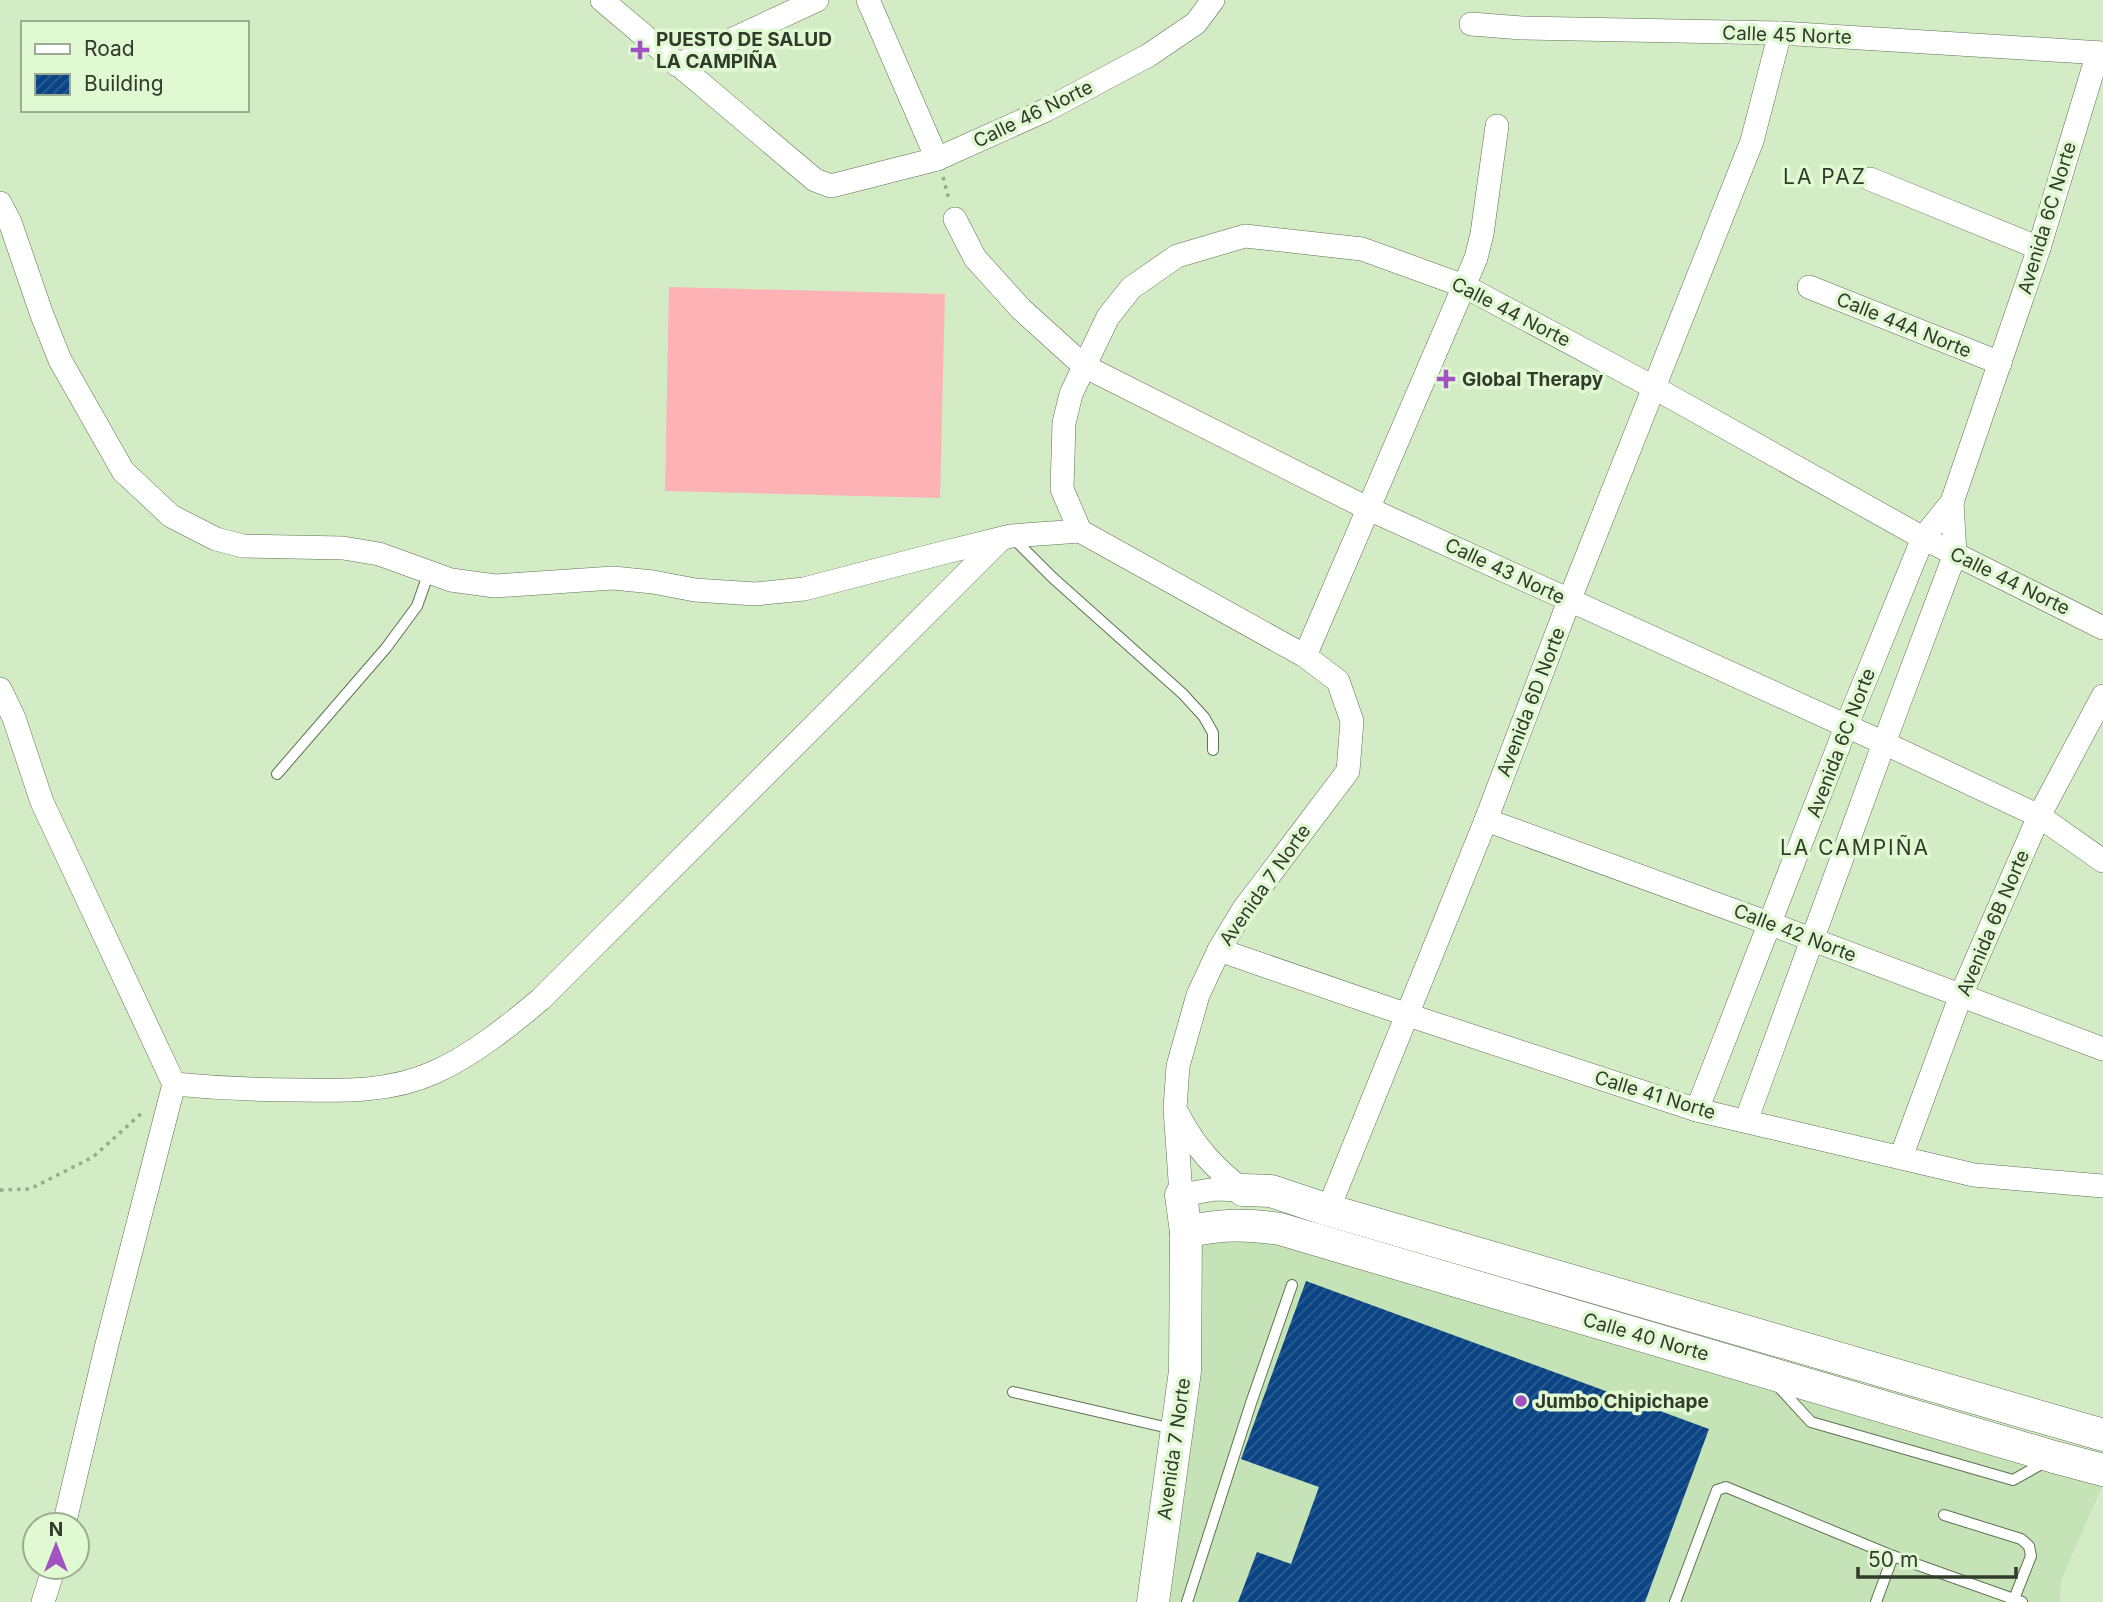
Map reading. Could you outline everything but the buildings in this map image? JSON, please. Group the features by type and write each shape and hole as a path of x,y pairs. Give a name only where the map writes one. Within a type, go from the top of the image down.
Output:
{"street":[{"path":"603,0 677,65 817,0"},
{"path":"867,0 937,159"},
{"name":"Calle 46 Norte","path":"677,65 815,180 831,186 937,159 1046,110 1149,55 1196,23 1213,0"},
{"name":"Calle 45 Norte","path":"1471,24 1522,28 1780,33 2100,53"},
{"name":"Avenida 6D Norte","path":"1328,1210 1486,820 1569,601 1752,141 1780,33"},
{"name":"Avenida 6C Norte","path":"1697,1110 1846,727 1923,538 1952,502 2039,248 2100,53"},
{"path":"1305,656 1476,258 1482,234 1497,126"},
{"path":"1870,179 2039,248"},
{"path":"0,203 10,222 60,360 123,471 171,516 216,539 243,545 343,548 379,554 451,580 495,586 613,578 695,590 755,594 804,589 1006,537 1080,531"},
{"name":"Calle 43 Norte","path":"955,219 975,258 1021,309 1084,366 1369,509 2039,816 2103,861"},
{"name":"Calle 44 Norte","path":"1080,531 1062,489 1063,423 1070,394 1108,317 1131,288 1177,256 1245,236 1362,249 1464,286 1653,387 1923,538 2103,628"},
{"name":"Calle 44A Norte","path":"1809,287 2000,363"},
{"name":"Avenida 6C Norte","path":"1746,1121 1955,554 1952,502"},
{"name":"Avenida 7 Norte","path":"1080,531 1305,656 1338,681 1352,721 1348,771 1243,910 1219,950 1198,995 1178,1066 1175,1108 1186,1232 1185,1371 1153,1602"},
{"path":"174,1084 226,1089 358,1091 395,1086 436,1072 498,1035 541,999 1006,537"},
{"path":"0,689 14,718 42,802 174,1084 67,1511"},
{"name":"Avenida 6B Norte","path":"1901,1157 1961,995 2039,816 2103,696"},
{"name":"Calle 42 Norte","path":"1486,820 2103,1049"},
{"name":"Calle 41 Norte","path":"1219,950 1697,1110 1974,1175 2103,1186"},
{"path":"1175,1108 1190,1137 1205,1156 1243,1190"},
{"name":"Calle 40 Norte","path":"1181,1195 1216,1189 1271,1191 1328,1210 2103,1435"},
{"name":"Calle 40 Norte","path":"1186,1232 1213,1226 1244,1224 1280,1229 2103,1470"},
{"path":"43,1602 50,1581"}],"lane":[{"path":"1006,537 1183,694 1204,717 1213,733 1213,750"},
{"path":"277,774 417,606 429,572"},
{"path":"1186,1602 1292,1284"},
{"path":"1013,1392 1176,1429"},
{"path":"1675,1602 1717,1490 1721,1487 1893,1556 2018,1600 2031,1556 2029,1546 2021,1539 1944,1515"},
{"path":"1880,1601 1893,1556"}],"path":[{"path":"937,159 955,219"},
{"path":"0,1190 30,1189 93,1157 174,1084"}],"shaded area":[{"path":"669,287 945,294 940,498 665,491"},
{"name":"Jumbo Chipichape","path":"1213,1225 2103,1484 2061,1581 2060,1602 1153,1602 1186,1232"}],"place":[{"name":"PUESTO DE SALUD LA CAMPIÑA","path":"640,50"},
{"name":"Global Therapy","path":"1446,379"},
{"name":"Jumbo Chipichape","path":"1521,1401"}],"district":[{"name":"LA PAZ","path":"1825,176"},
{"name":"LA CAMPIÑA","path":"1855,847"}]}
